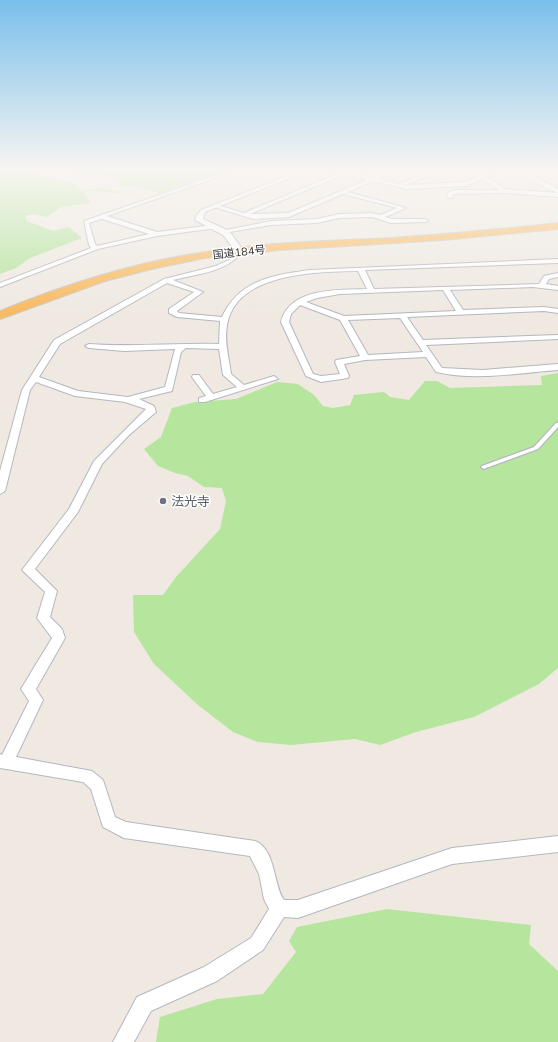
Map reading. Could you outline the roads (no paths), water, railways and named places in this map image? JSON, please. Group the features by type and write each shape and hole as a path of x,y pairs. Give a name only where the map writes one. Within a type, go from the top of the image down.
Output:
{"highway":[{"name":"国道184号","path":"0,315 75,286 114,274 160,264 240,251 498,234 558,226"}],"street":[{"path":"96,248 92,245 86,222 101,217"},
{"path":"105,217 157,234"},
{"path":"0,491 26,390 57,342 166,280 218,267 231,262 240,251 224,231 199,220 199,217"},
{"path":"224,231 271,223 317,221 336,217"},
{"path":"380,217 391,221 425,221"},
{"path":"0,285 96,248 157,234 214,227"},
{"path":"243,388 227,376 223,346 224,319 232,302 241,293 275,278 323,270 558,261"},
{"path":"361,269 372,291"},
{"path":"542,285 546,277 558,275"},
{"path":"166,280 199,292 172,311 177,315 224,319"},
{"path":"428,354 365,358 339,362 345,376 321,379 310,376 285,322 285,315 290,309 300,302 326,294 542,285 558,288"},
{"path":"445,288 461,313"},
{"path":"300,302 343,318 544,309 558,311"},
{"path":"402,315 439,370 454,373 558,367"},
{"path":"343,318 365,358"},
{"path":"421,343 558,337"},
{"path":"88,346 124,349 223,346"},
{"path":"128,400 169,389 177,351 184,346"},
{"path":"196,377 207,398 274,379"},
{"path":"34,378 77,394 143,403 151,408 151,412 126,434 98,463 74,510 28,570 51,591 43,618 57,632 59,638 28,689 36,700 3,761 87,776 98,785 109,822 124,830 255,849 267,872 273,899 280,908 298,909 452,856 558,844"},
{"path":"123,1042 144,1004 210,974 257,944 280,908"}],"lane":[{"path":"484,467 536,448 558,424"}],"place":[{"name":"法光寺","path":"163,501"}]}
